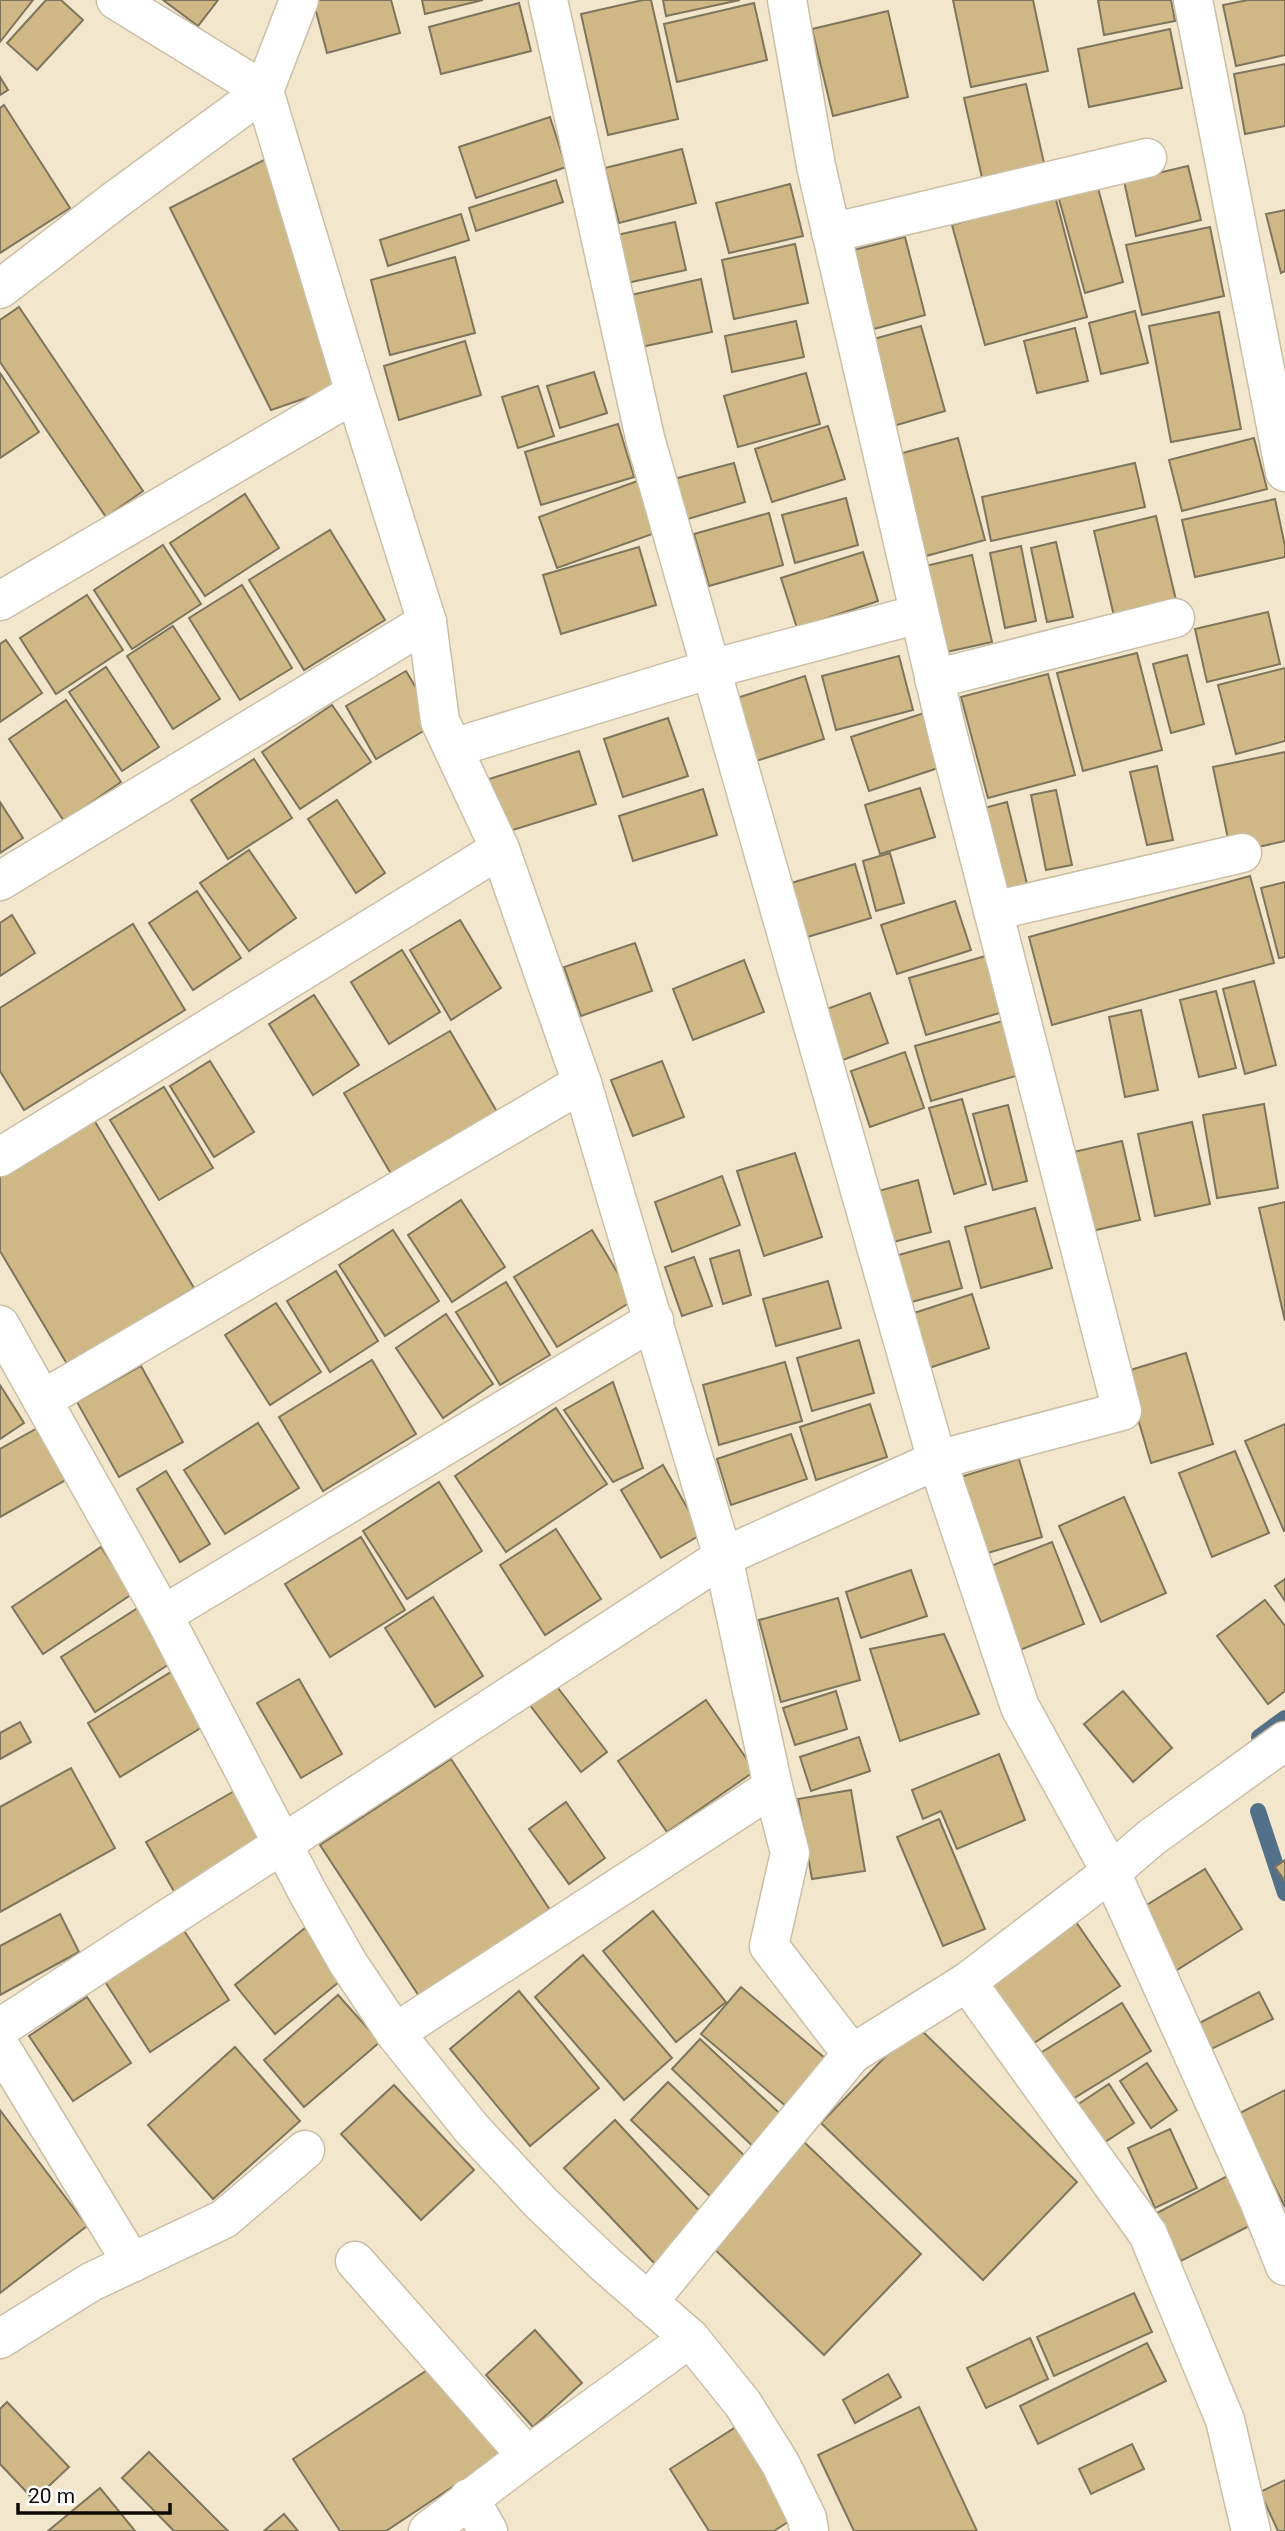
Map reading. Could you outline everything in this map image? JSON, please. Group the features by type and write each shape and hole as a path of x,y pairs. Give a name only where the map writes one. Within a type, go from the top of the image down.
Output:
{"street":[{"path":"116,0 264,92 427,622 440,721 500,849 582,1083 723,1558 790,1853 769,1946 852,2054"},
{"path":"1,285 264,92 299,0"},
{"path":"548,0 645,438 937,1460 1020,1707 1111,1872 1259,2201 1285,2266"},
{"path":"0,2028 723,1558 937,1460 1122,1411 934,678 816,166 787,0"},
{"path":"1193,0 1285,472"},
{"path":"831,233 1147,158"},
{"path":"0,601 355,393"},
{"path":"453,748 710,669 919,614"},
{"path":"934,678 1175,618"},
{"path":"0,881 427,622"},
{"path":"0,1157 500,849"},
{"path":"993,911 1242,853"},
{"path":"42,1400 582,1083"},
{"path":"163,1615 654,1320"},
{"path":"0,1325 163,1615 282,1846 348,1963 395,2033 472,2129 541,2203 691,2338 743,2404 780,2463 807,2518 810,2531"},
{"path":"648,2302 852,2054 967,1982 1111,1872 1152,1837 1285,1741"},
{"path":"395,2033 773,1787"},
{"path":"967,1982 1148,2234 1225,2420 1251,2531"},
{"path":"0,2046 132,2263"},
{"path":"0,2339 92,2282 224,2219 305,2150"},
{"path":"355,2261 527,2456"},
{"path":"428,2531 469,2498 691,2338"},
{"path":"469,2498 488,2531"}],"building":[{"path":"0,0 33,0 0,42"},
{"path":"46,0 61,0 83,20 37,70 7,43"},
{"path":"163,0 218,0 198,26"},
{"path":"313,0 391,0 400,33 327,53"},
{"path":"422,0 483,0 425,14"},
{"path":"651,0 678,119 608,135 581,14"},
{"path":"663,0 740,0 666,16"},
{"path":"953,0 1033,0 1048,71 971,87"},
{"path":"1098,0 1171,0 1175,21 1104,35"},
{"path":"1248,0 1285,0 1285,55 1236,66 1223,5"},
{"path":"519,3 531,51 441,74 429,27"},
{"path":"754,3 767,60 677,82 664,24"},
{"path":"888,11 908,97 833,116 812,29"},
{"path":"1170,29 1182,88 1089,107 1078,49"},
{"path":"1285,64 1285,126 1245,134 1234,74"},
{"path":"0,77 8,90 0,95"},
{"path":"1026,84 1047,176 985,191 964,98"},
{"path":"4,105 70,208 0,253 0,108"},
{"path":"550,117 566,167 476,198 459,147"},
{"path":"682,149 696,203 619,223 605,168"},
{"path":"274,155 341,386 271,410 170,208"},
{"path":"1188,166 1201,220 1136,236 1124,181"},
{"path":"556,180 563,202 476,231 469,208"},
{"path":"790,184 803,236 729,253 716,203"},
{"path":"1098,188 1123,282 1085,293 1059,199"},
{"path":"1055,196 1087,317 985,345 952,225"},
{"path":"1285,210 1285,271 1281,273 1266,214"},
{"path":"461,214 469,240 388,266 380,240"},
{"path":"675,222 686,270 627,283 617,235"},
{"path":"1210,227 1224,296 1142,315 1126,245"},
{"path":"905,237 925,315 863,332 842,253"},
{"path":"795,244 808,303 734,319 722,260"},
{"path":"455,257 475,333 390,355 371,280"},
{"path":"701,279 712,332 641,347 631,295"},
{"path":"19,307 143,491 106,517 0,362 0,320"},
{"path":"1135,311 1148,363 1101,374 1089,323"},
{"path":"1219,312 1241,429 1171,442 1149,326"},
{"path":"796,321 804,357 732,372 725,336"},
{"path":"921,326 945,411 883,429 859,343"},
{"path":"1075,328 1088,381 1037,393 1024,341"},
{"path":"465,341 481,395 399,420 384,366"},
{"path":"594,372 607,413 560,428 547,386"},
{"path":"0,373 39,432 0,458"},
{"path":"806,373 820,424 738,447 724,396"},
{"path":"538,386 554,436 518,448 502,397"},
{"path":"618,424 634,477 541,505 525,452"},
{"path":"828,426 845,479 772,502 755,449"},
{"path":"958,438 985,540 915,559 888,457"},
{"path":"1254,438 1267,489 1182,511 1169,460"},
{"path":"734,463 745,502 681,521 670,480"},
{"path":"1135,463 1145,507 991,541 982,497"},
{"path":"640,480 658,532 557,568 539,517"},
{"path":"245,494 279,548 205,596 170,543"},
{"path":"846,498 858,545 795,563 782,515"},
{"path":"1275,499 1285,557 1195,577 1182,520"},
{"path":"769,513 783,565 709,586 694,534"},
{"path":"1156,516 1176,600 1114,616 1094,531"},
{"path":"330,530 385,620 304,670 249,580"},
{"path":"1056,542 1073,617 1047,622 1031,548"},
{"path":"163,545 201,604 132,649 94,590"},
{"path":"1021,546 1036,621 1005,628 990,553"},
{"path":"639,547 656,605 561,634 543,575"},
{"path":"863,552 878,601 797,628 781,578"},
{"path":"972,555 992,642 937,654 917,568"},
{"path":"242,585 292,668 240,700 189,618"},
{"path":"87,595 123,650 56,694 20,638"},
{"path":"1268,612 1280,664 1207,682 1195,629"},
{"path":"173,626 220,699 173,729 127,656"},
{"path":"6,640 42,693 0,722 0,644"},
{"path":"1137,653 1162,750 1083,771 1057,673"},
{"path":"1187,655 1204,724 1171,733 1153,664"},
{"path":"899,656 913,710 836,730 822,676"},
{"path":"106,667 159,747 122,771 69,692"},
{"path":"1285,668 1285,741 1236,754 1218,685"},
{"path":"406,671 437,723 376,759 346,706"},
{"path":"1048,674 1075,775 988,798 961,697"},
{"path":"805,676 824,739 750,763 731,700"},
{"path":"66,700 121,782 64,821 9,739"},
{"path":"332,705 371,762 300,809 262,752"},
{"path":"924,713 941,767 869,791 851,737"},
{"path":"668,718 688,776 623,797 604,739"},
{"path":"579,751 596,804 503,833 486,780"},
{"path":"1285,752 1285,841 1231,853 1213,767"},
{"path":"254,759 292,818 228,859 191,800"},
{"path":"1157,766 1173,840 1147,845 1130,772"},
{"path":"920,788 935,837 880,854 865,805"},
{"path":"703,789 717,835 633,861 619,816"},
{"path":"1056,790 1072,865 1046,870 1031,795"},
{"path":"337,800 385,873 356,893 308,819"},
{"path":"0,802 23,838 0,853"},
{"path":"1007,802 1029,892 996,900 973,811"},
{"path":"249,850 296,918 249,951 200,883"},
{"path":"890,853 904,903 876,911 863,861"},
{"path":"855,864 871,918 794,941 778,887"},
{"path":"1250,876 1274,963 1052,1025 1029,937"},
{"path":"1285,882 1285,957 1279,958 1261,888"},
{"path":"197,891 241,958 193,990 149,923"},
{"path":"955,901 971,950 897,974 881,925"},
{"path":"12,915 35,953 0,976 0,923"},
{"path":"460,920 501,988 451,1020 410,950"},
{"path":"133,924 185,1010 24,1110 0,1071 0,1008"},
{"path":"635,943 652,991 581,1016 564,967"},
{"path":"402,950 440,1012 389,1044 351,982"},
{"path":"989,955 1006,1011 926,1035 909,978"},
{"path":"744,960 764,1012 693,1040 673,989"},
{"path":"1254,981 1276,1065 1245,1074 1223,989"},
{"path":"1216,991 1236,1068 1199,1077 1180,1000"},
{"path":"870,993 888,1043 835,1063 816,1013"},
{"path":"314,995 359,1065 313,1095 269,1024"},
{"path":"1141,1010 1158,1090 1125,1097 1109,1017"},
{"path":"1006,1020 1022,1074 931,1101 915,1046"},
{"path":"450,1031 500,1117 394,1179 344,1093"},
{"path":"905,1052 924,1108 870,1127 851,1071"},
{"path":"210,1061 254,1132 214,1157 170,1086"},
{"path":"662,1061 684,1117 633,1136 611,1080"},
{"path":"164,1087 213,1168 159,1200 110,1120"},
{"path":"962,1099 986,1184 954,1194 929,1108"},
{"path":"1264,1104 1278,1188 1217,1198 1203,1115"},
{"path":"1008,1105 1027,1181 993,1190 973,1114"},
{"path":"94,1120 194,1288 67,1364 0,1251 0,1176"},
{"path":"1192,1122 1210,1204 1155,1216 1138,1134"},
{"path":"1122,1141 1140,1220 1083,1233 1065,1154"},
{"path":"795,1153 822,1237 764,1256 737,1171"},
{"path":"722,1176 740,1225 672,1252 655,1202"},
{"path":"918,1180 931,1232 882,1245 868,1194"},
{"path":"461,1200 505,1267 452,1302 408,1235"},
{"path":"1285,1202 1285,1321 1259,1208"},
{"path":"1035,1208 1052,1268 981,1288 965,1227"},
{"path":"393,1230 439,1301 385,1336 339,1265"},
{"path":"592,1230 634,1300 557,1347 514,1277"},
{"path":"949,1241 962,1288 908,1303 895,1256"},
{"path":"739,1250 751,1295 723,1304 710,1259"},
{"path":"694,1257 712,1306 682,1316 665,1267"},
{"path":"336,1271 378,1341 330,1372 287,1301"},
{"path":"828,1281 841,1328 776,1346 763,1299"},
{"path":"506,1282 550,1355 500,1385 456,1312"},
{"path":"972,1294 989,1348 917,1372 899,1318"},
{"path":"276,1303 321,1372 270,1405 225,1335"},
{"path":"446,1314 493,1384 443,1418 396,1348"},
{"path":"859,1340 874,1393 812,1411 797,1358"},
{"path":"1186,1353 1213,1444 1151,1463 1124,1372"},
{"path":"372,1360 416,1434 323,1491 279,1417"},
{"path":"785,1362 802,1421 719,1445 703,1385"},
{"path":"141,1366 183,1442 119,1477 77,1402"},
{"path":"613,1382 643,1468 613,1482 564,1410"},
{"path":"0,1385 24,1423 0,1439"},
{"path":"870,1404 887,1457 816,1480 800,1427"},
{"path":"556,1408 607,1484 506,1552 455,1476"},
{"path":"258,1423 299,1488 225,1534 184,1470"},
{"path":"1285,1424 1285,1531 1284,1531 1245,1441"},
{"path":"41,1426 69,1478 0,1517 0,1449"},
{"path":"791,1434 807,1479 731,1505 717,1459"},
{"path":"1235,1451 1269,1533 1212,1557 1179,1473"},
{"path":"1019,1459 1042,1537 974,1557 951,1480"},
{"path":"663,1465 702,1534 661,1558 621,1490"},
{"path":"166,1471 210,1544 180,1562 137,1489"},
{"path":"439,1482 482,1551 407,1599 363,1531"},
{"path":"1124,1497 1166,1593 1101,1622 1059,1526"},
{"path":"556,1529 601,1599 545,1635 500,1565"},
{"path":"361,1537 405,1610 330,1657 285,1584"},
{"path":"1052,1542 1084,1624 1015,1652 983,1569"},
{"path":"101,1547 132,1594 43,1654 12,1607"},
{"path":"911,1570 927,1616 861,1638 846,1592"},
{"path":"1285,1579 1285,1601 1275,1586"},
{"path":"433,1597 483,1676 435,1707 385,1628"},
{"path":"838,1598 860,1680 781,1702 759,1620"},
{"path":"1265,1600 1285,1626 1285,1691 1268,1704 1217,1636"},
{"path":"141,1606 174,1661 95,1712 61,1657"},
{"path":"944,1634 979,1714 900,1741 870,1649"},
{"path":"171,1672 204,1726 120,1777 88,1723"},
{"path":"299,1679 342,1754 301,1778 257,1703"},
{"path":"555,1684 607,1752 581,1772 529,1704"},
{"path":"836,1691 847,1729 795,1745 783,1708"},
{"path":"1123,1691 1172,1748 1133,1782 1084,1724"},
{"path":"706,1700 755,1771 667,1832 618,1761"},
{"path":"20,1722 31,1742 0,1759 0,1733"},
{"path":"859,1737 870,1771 811,1791 800,1757"},
{"path":"999,1754 1025,1820 957,1849 941,1811 923,1819 912,1790"},
{"path":"451,1759 550,1910 419,1996 320,1845"},
{"path":"71,1768 115,1848 0,1912 0,1807"},
{"path":"236,1790 265,1840 175,1893 146,1842"},
{"path":"851,1790 865,1871 812,1879 798,1799"},
{"path":"566,1802 605,1858 569,1884 529,1829"},
{"path":"939,1819 985,1929 943,1946 897,1837"},
{"path":"1285,1860 1285,1881 1275,1867"},
{"path":"1205,1869 1242,1929 1169,1975 1132,1914"},
{"path":"653,1911 726,2002 676,2042 603,1951"},
{"path":"60,1914 79,1952 0,1995 0,1946"},
{"path":"1076,1922 1120,1986 1022,2051 979,1988"},
{"path":"305,1928 345,1977 275,2034 235,1985"},
{"path":"183,1929 229,2000 150,2052 104,1980"},
{"path":"583,1955 672,2058 624,2100 535,1997"},
{"path":"741,1987 826,2059 787,2107 701,2034"},
{"path":"519,1991 599,2088 530,2146 450,2049"},
{"path":"1259,1992 1273,2019 1201,2054 1188,2029"},
{"path":"338,1995 380,2042 304,2107 264,2060"},
{"path":"87,1997 131,2063 73,2101 29,2036"},
{"path":"1122,2003 1151,2051 1066,2103 1037,2055"},
{"path":"916,2025 1077,2182 983,2280 821,2123"},
{"path":"700,2039 791,2124 762,2155 672,2069"},
{"path":"235,2047 300,2121 213,2199 148,2125"},
{"path":"1147,2063 1177,2110 1151,2128 1120,2081"},
{"path":"668,2082 751,2162 714,2200 631,2120"},
{"path":"1109,2084 1134,2123 1102,2144 1077,2105"},
{"path":"394,2085 474,2170 421,2220 341,2134"},
{"path":"1285,2090 1285,2207 1238,2114"},
{"path":"0,2110 87,2226 0,2293"},
{"path":"615,2120 705,2217 655,2264 564,2168"},
{"path":"1170,2129 1197,2188 1155,2208 1128,2148"},
{"path":"802,2140 921,2254 824,2355 704,2239"},
{"path":"1231,2174 1255,2223 1181,2261 1157,2213"},
{"path":"1134,2293 1152,2332 1054,2376 1037,2337"},
{"path":"535,2330 582,2383 533,2427 486,2375"},
{"path":"1030,2338 1048,2379 986,2408 967,2368"},
{"path":"1147,2343 1166,2381 1038,2444 1020,2406"},
{"path":"441,2361 502,2454 386,2531 340,2531 293,2459"},
{"path":"888,2374 901,2397 855,2423 843,2400"},
{"path":"7,2402 69,2467 34,2500 0,2464 0,2409"},
{"path":"919,2407 977,2531 854,2531 818,2455"},
{"path":"736,2427 794,2518 774,2531 709,2531 670,2469"},
{"path":"1132,2444 1144,2469 1091,2494 1079,2469"},
{"path":"149,2452 228,2531 174,2531 122,2478"},
{"path":"1285,2480 1285,2531 1278,2531 1260,2492"},
{"path":"100,2488 135,2531 48,2531"},
{"path":"284,2514 298,2531 264,2531"}],"waterway":[{"path":"1259,1737 1285,1718"},
{"path":"1258,1811 1285,1893"}]}
